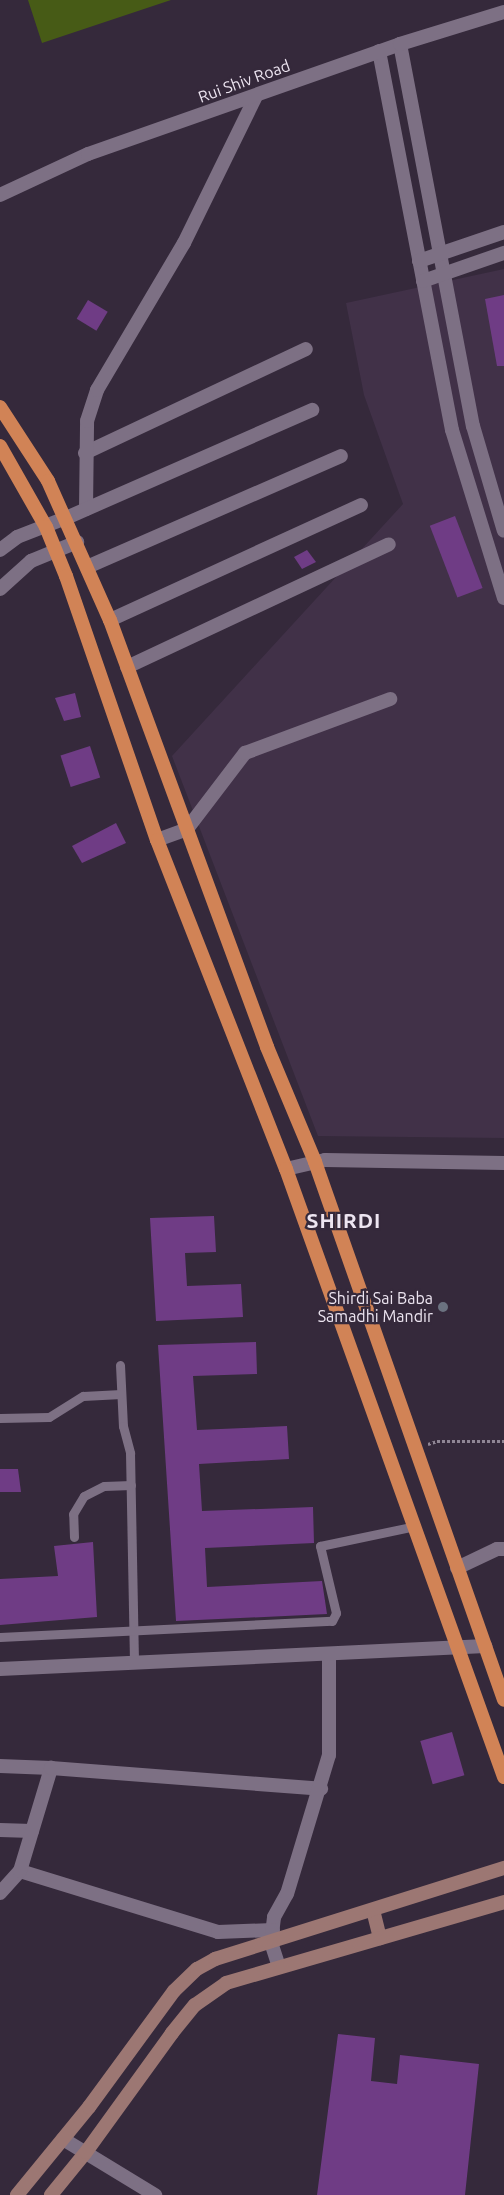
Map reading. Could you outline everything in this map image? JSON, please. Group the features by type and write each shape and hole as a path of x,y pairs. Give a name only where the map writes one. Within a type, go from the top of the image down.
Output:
{"highway":[{"path":"0,406 48,481 77,542 110,620 267,1046 314,1162 413,1448 504,1700"},
{"path":"0,446 46,527 56,550 157,840 286,1169 416,1526 504,1776"}],"main road":[{"path":"17,2195 63,2139 174,1991 196,1969 215,1959 272,1936 373,1910 504,1868"},
{"path":"51,2195 86,2152 196,2005 226,1983 504,1902"},
{"path":"373,1910 380,1938"}],"street":[{"name":"Rui Shiv Road","path":"0,195 88,154 379,51 504,12"},
{"path":"400,44 445,273 472,426 504,531"},
{"path":"379,51 452,430 504,598"},
{"path":"86,509 84,453 87,421 96,390 184,243 256,96"},
{"path":"419,261 504,232"},
{"path":"423,281 504,253"},
{"path":"84,453 306,349"},
{"path":"0,550 17,537 46,527 312,410"},
{"path":"87,567 341,456"},
{"path":"110,620 361,505"},
{"path":"0,588 19,568 77,542"},
{"path":"127,667 388,544"},
{"path":"157,840 187,829 245,753 390,699"},
{"path":"286,1169 325,1160 504,1163"},
{"path":"457,1568 497,1549 504,1549"},
{"path":"0,1669 485,1646"},
{"path":"279,1967 272,1936 329,1756 329,1654"},
{"path":"0,1766 50,1768 320,1789"},
{"path":"1,1892 20,1871 50,1768"},
{"path":"0,1830 32,1831"},
{"path":"20,1871 218,1932 272,1936"},
{"path":"63,2139 154,2195"}],"lane":[{"path":"120,1365 123,1426 130,1453 134,1663"},
{"path":"0,1418 49,1417 83,1396 121,1394"},
{"path":"74,1537 73,1514 84,1496 92,1489 104,1486 131,1485"},
{"path":"0,1637 332,1621 336,1613 320,1546 416,1526"}],"path":[{"path":"413,1448 437,1441 504,1441"}],"shaded area":[{"path":"504,269 504,1138 318,1136 172,756 403,504 364,395 346,303"}],"green space":[{"path":"28,0 171,0 42,43"}],"building":[{"path":"504,295 504,366 497,366 485,299"},
{"path":"88,300 108,312 96,331 77,319"},
{"path":"455,516 483,588 457,598 430,526"},
{"path":"307,550 316,562 302,569 294,557"},
{"path":"75,693 81,717 64,721 55,698"},
{"path":"90,746 100,777 71,787 61,756"},
{"path":"116,823 126,843 82,863 72,846"},
{"path":"214,1216 216,1252 185,1253 187,1286 241,1284 243,1317 156,1321 150,1218"},
{"path":"256,1342 257,1374 193,1376 197,1430 287,1426 289,1459 199,1464 202,1511 313,1507 314,1543 205,1548 207,1587 322,1581 327,1614 176,1621 158,1345"},
{"path":"0,1469 18,1469 21,1492 0,1492"},
{"path":"93,1542 97,1617 0,1625 0,1579 58,1576 54,1546"},
{"path":"452,1732 464,1775 433,1784 420,1741"},
{"path":"338,2034 375,2038 371,2081 397,2084 400,2055 479,2064 465,2195 317,2195"}],"place":[{"name":"Shirdi Sai Baba Samadhi Mandir","path":"443,1307"}],"district":[{"name":"SHIRDI","path":"344,1220"}]}
